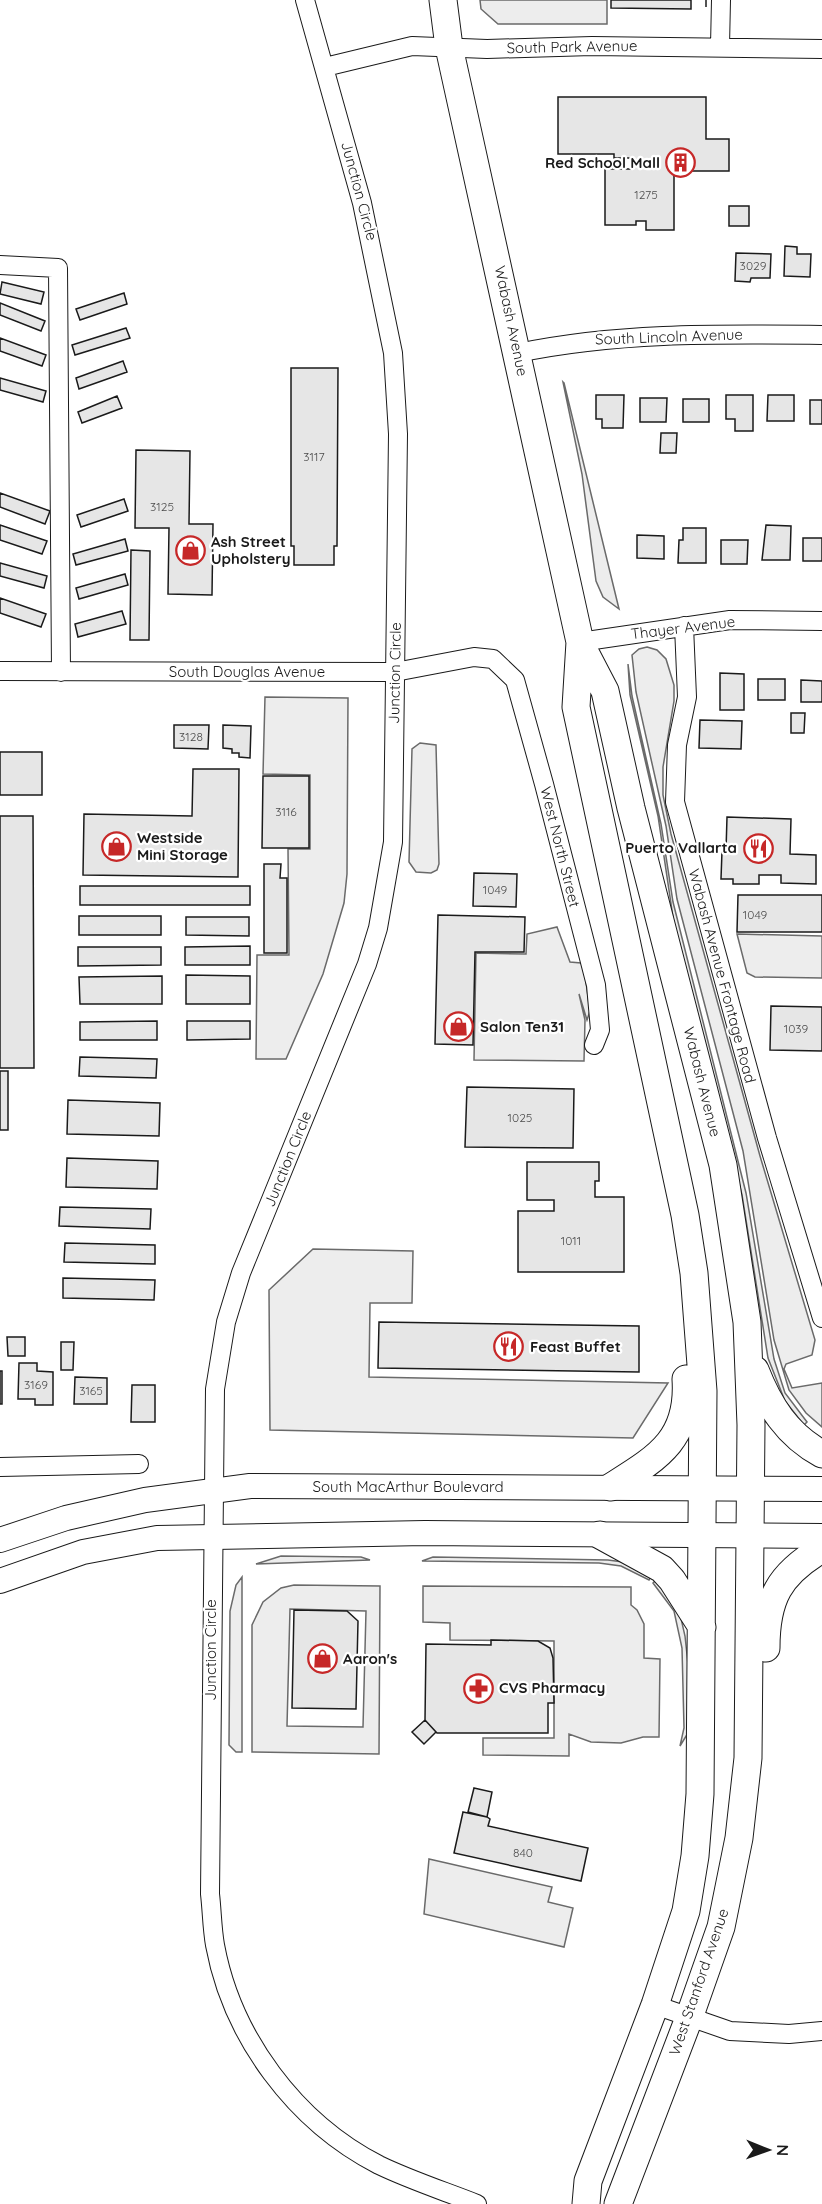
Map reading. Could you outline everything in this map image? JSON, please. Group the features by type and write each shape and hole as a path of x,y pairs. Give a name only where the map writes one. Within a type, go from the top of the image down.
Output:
{"main road":[{"name":"Wabash Avenue","path":"442,0 449,47 580,642 605,691 631,808 723,1165 748,1330 750,1536"},
{"name":"Wabash Avenue","path":"580,642 576,707 674,1165 693,1273 703,1391 702,1536"},
{"path":"611,1487 668,1447 686,1411 682,1320 674,1251 664,1204 674,1165"},
{"path":"748,1330 754,1369 766,1398 778,1417 799,1438 822,1454"},
{"name":"South MacArthur Boulevard","path":"0,1540 105,1509 212,1490 275,1485 822,1489"},
{"path":"0,1581 92,1550 157,1538 425,1533 822,1536"},
{"path":"600,1535 662,1569 672,1580 702,1627"},
{"path":"586,2204 588,2181 655,2005 686,1911 695,1856 700,1794 702,1536"},
{"name":"West Stanford Avenue","path":"618,2204 721,1927 732,1879 740,1838 748,1758 750,1536"},
{"path":"748,1758 765,1731 766,1623 770,1605 784,1579 808,1557 822,1549"}],"street":[{"name":"Junction Circle","path":"305,0 326,67 374,251 393,353 398,434 393,842 378,928 367,964 241,1273 226,1322 215,1389 212,1490 210,1894 215,1945 231,1999 251,2042 267,2068 308,2116 332,2135 379,2165 477,2204"},
{"path":"720,46 721,0"},
{"name":"South Park Avenue","path":"326,67 412,46 720,46 822,49"},
{"path":"0,265 58,268 61,672"},
{"name":"South Lincoln Avenue","path":"518,353 568,342 618,337 716,334 822,335"},
{"name":"Thayer Avenue","path":"580,642 730,620 822,621"},
{"name":"Wabash Avenue Frontage Road","path":"684,626 687,697 677,745 675,802 767,1138 822,1318"},
{"name":"South Douglas Avenue","path":"0,672 395,672 474,657 493,659"},
{"name":"West North Street","path":"493,659 515,680 544,784 596,985 600,1030 594,1045"},
{"path":"0,1467 139,1464"},
{"path":"655,2005 719,2028 751,2033 822,2031"}],"shaded area":[{"path":"480,0 607,0 607,24 498,24 481,9"},
{"path":"563,382 619,609 603,597 596,581 582,474"},
{"path":"647,647 657,650 666,659 674,685 674,701 663,767 663,795 671,834 760,1156 815,1340 812,1355 786,1364 784,1369 792,1388 822,1383 822,1427 806,1413 789,1390 774,1340 743,1151 677,899 666,826 636,692 632,655 639,649"},
{"path":"628,664 632,696 661,824 673,902 746,1193 774,1359 785,1393 807,1422 804,1425 785,1401 768,1358 742,1195 674,924 658,816 630,695"},
{"path":"265,697 348,698 347,874 344,903 323,974 286,1059 256,1059 257,955 289,955 288,849 310,849 310,775 263,774"},
{"path":"420,743 436,745 439,864 437,870 431,873 416,872 409,862 412,749"},
{"path":"557,927 570,962 581,963 584,968 590,1011 587,1020 579,994 585,1020 584,1061 474,1060 476,953 526,954 527,934"},
{"path":"737,934 822,936 822,978 755,977 747,973"},
{"path":"313,1249 413,1251 412,1303 370,1303 369,1377 668,1383 633,1438 270,1430 269,1290"},
{"path":"281,1556 361,1557 370,1560 256,1564"},
{"path":"433,1557 608,1560 623,1562 651,1576 649,1580 621,1566 599,1563 422,1561"},
{"path":"242,1577 242,1752 236,1752 229,1745 230,1611 236,1585"},
{"path":"656,1580 680,1614 685,1636 688,1664 688,1733 680,1746 684,1728 682,1648 674,1611 653,1583"},
{"path":"294,1585 380,1586 379,1754 252,1752 252,1625 263,1602 281,1588","holes":["290,1609 366,1611 363,1727 287,1726"]},
{"path":"423,1586 631,1587 631,1605 637,1610 644,1624 644,1658 660,1659 659,1737 643,1737 621,1743 591,1742 569,1734 569,1756 483,1755 483,1738 554,1738 554,1641 450,1640 450,1623 423,1622"},
{"path":"429,1859 552,1887 548,1902 573,1908 564,1947 424,1914"}],"building":[{"path":"611,0 691,0 691,9 611,8"},
{"name":"Red School Mall","path":"558,97 706,97 706,139 729,139 729,171 674,171 674,230 646,230 646,221 636,221 636,225 605,225 605,169 632,169 632,158 614,158 614,154 558,154"},
{"path":"729,206 749,206 749,226 729,226"},
{"path":"785,246 797,247 797,254 811,254 810,277 784,276"},
{"path":"736,253 771,254 770,278 751,278 750,282 735,281"},
{"path":"2,282 44,292 41,304 0,294"},
{"path":"124,293 127,304 80,320 76,309"},
{"path":"0,303 45,321 41,331 0,315"},
{"path":"126,328 130,338 75,355 72,345"},
{"path":"0,338 46,355 42,366 0,351"},
{"path":"123,361 127,372 79,389 76,378"},
{"path":"291,368 338,368 337,546 334,546 334,565 294,565 294,546 291,546"},
{"path":"0,378 46,391 43,402 0,390"},
{"path":"596,395 624,395 623,428 602,428 602,419 596,419"},
{"path":"726,395 753,395 753,431 735,431 735,419 726,419"},
{"path":"768,395 794,395 794,421 767,421"},
{"path":"117,396 122,408 82,423 78,412"},
{"path":"640,398 667,398 666,422 640,422"},
{"path":"683,399 709,399 709,422 683,422"},
{"path":"810,400 822,400 822,424 810,424"},
{"path":"661,433 677,433 676,453 660,453"},
{"path":"136,450 190,451 189,524 213,524 212,595 168,594 169,528 135,528"},
{"path":"0,493 50,511 45,524 0,507"},
{"path":"124,499 128,511 81,527 77,515"},
{"path":"0,525 47,541 42,554 0,540"},
{"path":"766,525 791,526 790,560 762,560"},
{"path":"683,528 706,528 706,563 678,563 679,540 683,540"},
{"path":"637,535 664,536 664,559 637,558"},
{"path":"803,538 822,538 822,561 803,561"},
{"path":"125,539 128,551 76,565 73,554"},
{"path":"721,540 748,540 747,564 721,564"},
{"path":"131,550 150,551 149,640 130,640"},
{"path":"0,563 47,576 44,588 0,576"},
{"path":"125,574 128,585 79,599 76,588"},
{"path":"0,598 46,614 41,627 0,613"},
{"path":"122,611 126,624 78,637 75,624"},
{"path":"720,673 744,674 744,710 720,710"},
{"path":"758,679 785,679 785,700 758,700"},
{"path":"801,680 822,681 822,702 801,702"},
{"path":"791,713 805,713 804,733 791,733"},
{"path":"700,720 742,721 741,749 699,748"},
{"path":"174,725 209,725 208,749 174,748"},
{"path":"223,725 251,726 250,758 239,757 239,753 232,753 232,749 223,748"},
{"path":"0,752 42,752 42,795 0,795"},
{"path":"193,769 239,769 238,877 83,875 84,814 192,816"},
{"path":"263,776 309,776 309,848 262,848"},
{"path":"0,816 33,816 34,1068 0,1068"},
{"path":"727,817 791,819 790,854 816,855 816,884 781,883 781,875 759,875 759,884 733,884 733,879 721,879 722,851 726,851"},
{"path":"264,864 281,864 280,878 287,878 287,953 264,953"},
{"path":"474,873 517,874 516,907 473,906"},
{"path":"80,886 250,886 250,905 80,905"},
{"path":"738,895 822,895 822,932 737,932"},
{"path":"438,915 525,917 524,952 475,952 473,1045 435,1044"},
{"path":"79,916 161,916 161,935 79,935"},
{"path":"186,917 249,917 249,936 186,935"},
{"path":"250,946 250,965 185,965 185,947"},
{"path":"78,947 161,947 161,965 78,966"},
{"path":"186,975 250,976 250,1004 186,1004"},
{"path":"162,976 162,1004 80,1004 79,977"},
{"path":"771,1006 822,1007 822,1051 770,1050"},
{"path":"157,1021 157,1040 80,1040 80,1022"},
{"path":"187,1021 250,1021 250,1039 187,1040"},
{"path":"80,1057 157,1059 156,1078 79,1076"},
{"path":"0,1071 8,1071 8,1130 0,1130"},
{"path":"467,1087 574,1089 573,1148 465,1147"},
{"path":"68,1100 160,1103 159,1136 67,1134"},
{"path":"67,1158 158,1161 157,1189 66,1187"},
{"path":"527,1162 599,1162 599,1181 595,1181 595,1197 624,1197 624,1272 518,1272 518,1211 554,1211 554,1200 527,1200"},
{"path":"60,1207 151,1209 150,1229 59,1226"},
{"path":"65,1243 155,1245 155,1264 64,1262"},
{"path":"63,1278 155,1280 154,1300 63,1298"},
{"path":"379,1322 639,1326 639,1372 378,1368"},
{"path":"7,1337 25,1337 25,1356 8,1356"},
{"path":"61,1342 74,1342 73,1370 61,1370"},
{"path":"19,1363 37,1363 37,1371 53,1372 53,1405 35,1405 35,1399 18,1399"},
{"path":"0,1371 2,1371 2,1404 0,1404"},
{"path":"75,1377 107,1378 107,1404 74,1404"},
{"path":"132,1385 155,1385 155,1422 131,1422"},
{"path":"294,1610 347,1611 358,1621 356,1709 292,1708"},
{"path":"491,1640 538,1641 550,1648 553,1658 554,1703 548,1703 548,1733 437,1733 425,1720 426,1644 491,1645"},
{"path":"425,1720 436,1732 424,1744 412,1732"},
{"path":"474,1788 492,1792 487,1817 468,1812"},
{"path":"463,1812 487,1817 490,1819 488,1826 588,1848 581,1881 454,1853"}],"fence":[{"path":"706,0 706,7"}],"place":[{"name":"Red School Mall","path":"681,163"},
{"name":"Ash Street Upholstery","path":"190,551"},
{"name":"Westside Mini Storage","path":"116,847"},
{"name":"Puerto Vallarta","path":"758,848"},
{"name":"Salon Ten31","path":"459,1027"},
{"name":"Feast Buffet","path":"509,1347"},
{"name":"Aaron's","path":"322,1659"},
{"name":"CVS Pharmacy","path":"478,1688"}]}
